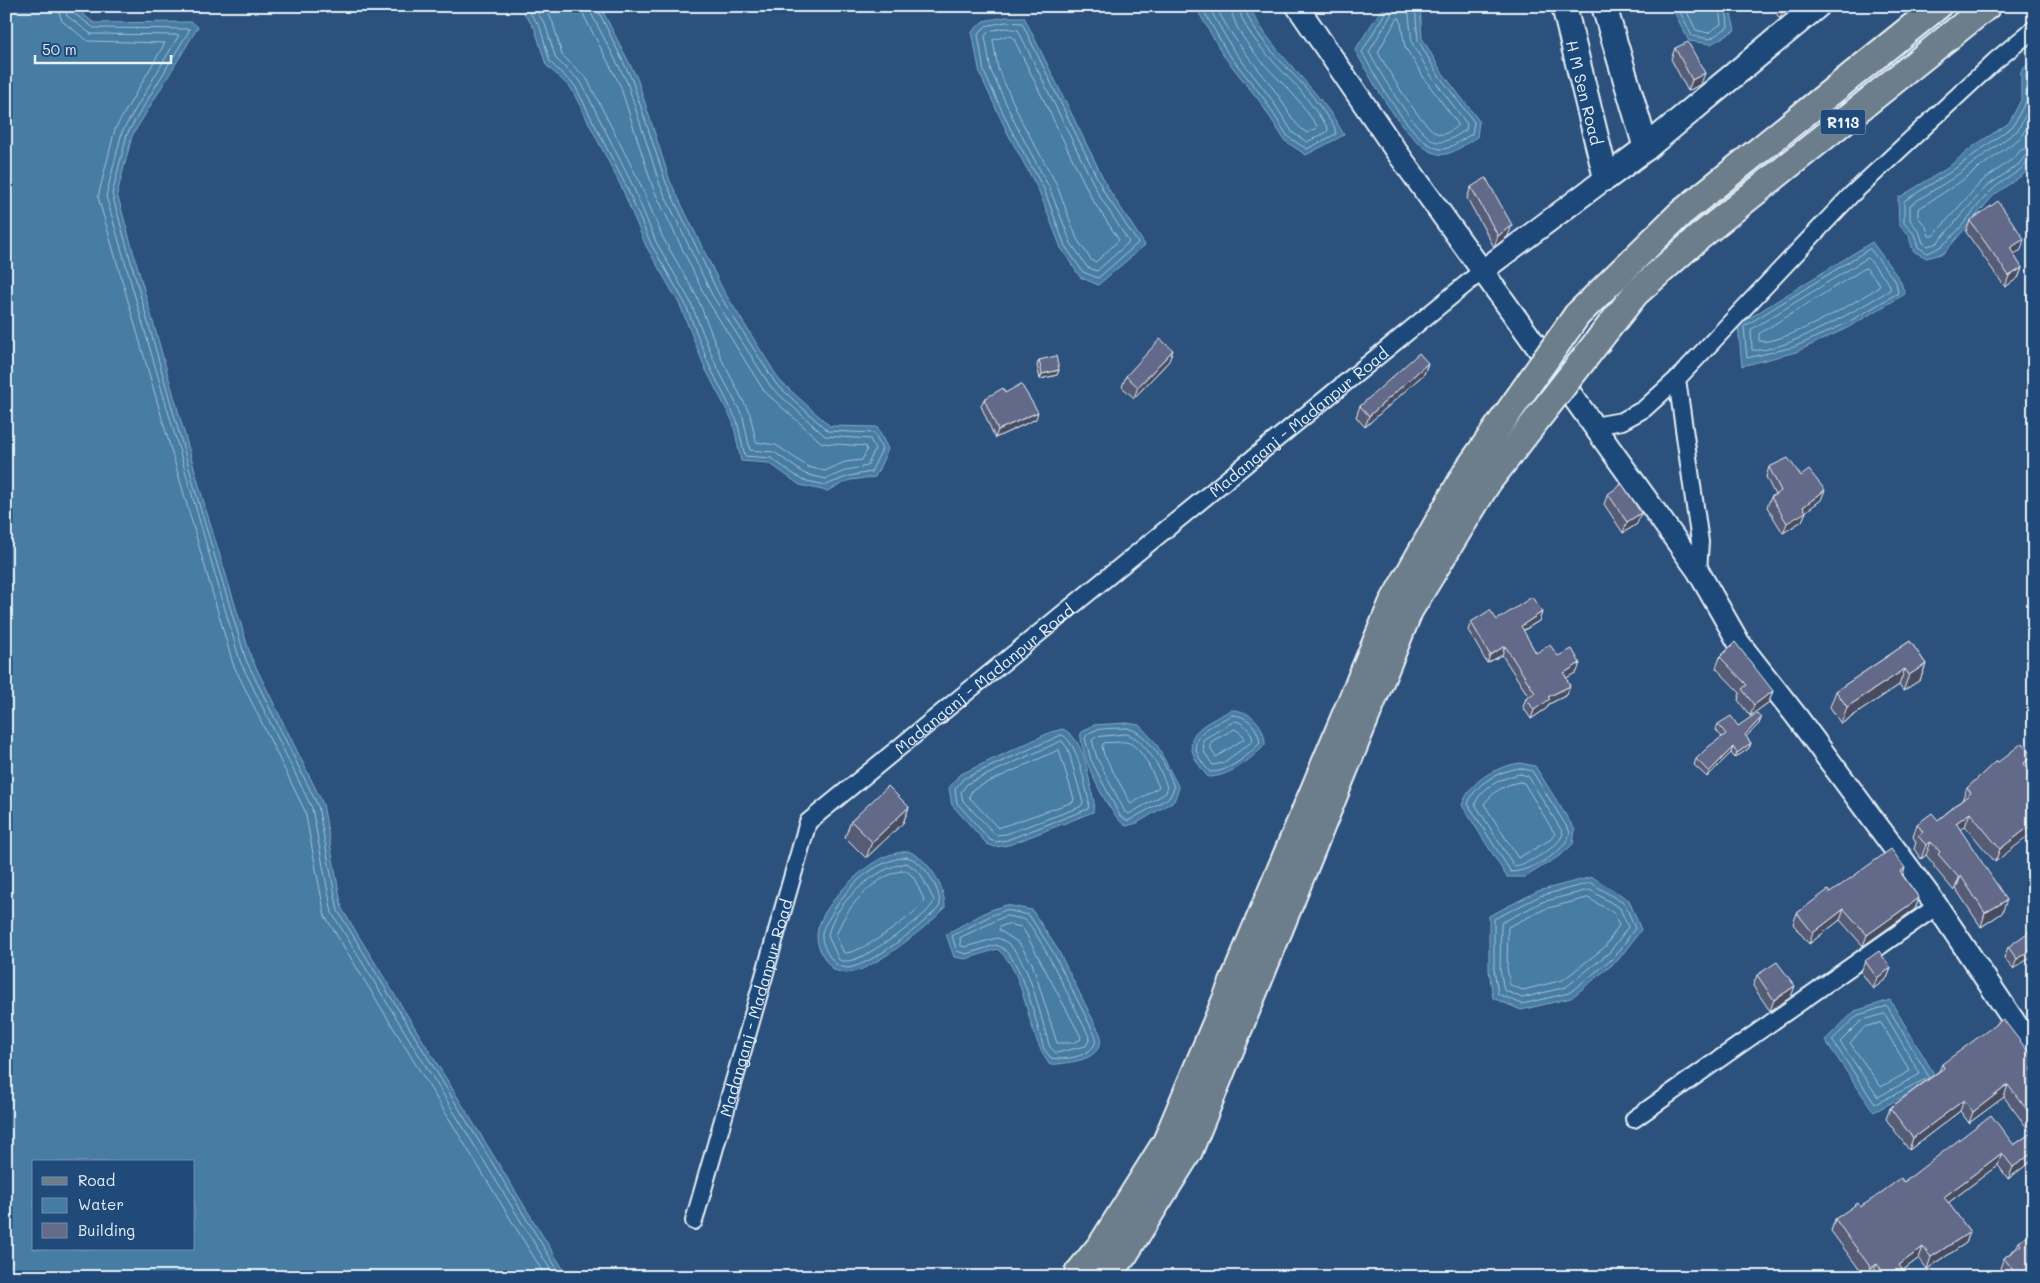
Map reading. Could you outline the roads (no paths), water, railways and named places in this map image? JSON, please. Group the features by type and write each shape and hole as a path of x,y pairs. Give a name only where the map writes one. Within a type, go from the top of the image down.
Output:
{"main road":[{"name":"H M Sen Road","path":"1564,6 1606,178"},
{"path":"1604,6 1646,148"},
{"path":"1606,178 1646,148 1817,6"},
{"name":"R113","path":"1075,1277 1102,1244 1166,1142 1392,604 1467,471 1577,315 1680,214 1938,6"},
{"name":"R113","path":"1106,1277 1124,1255 1189,1151 1409,611 1488,482 1636,293 1698,238 1987,6"}],"street":[{"path":"1297,6 1394,148 1698,571 1739,643 1798,717 1937,906 2034,1051"},
{"path":"1594,426 1622,421 1644,409 1677,379 1851,195 1994,61 2034,29"},
{"path":"1482,271 1606,178"},
{"name":"Madanganj - Madanpur Road","path":"694,1221 808,822 1482,271"},
{"path":"1677,379 1700,542 1698,571"},
{"path":"1634,1119 1937,906"}],"water":[{"path":"6,6 73,6 94,23 192,22 198,27 132,136 117,194 206,510 251,657 323,804 342,909 568,1277 6,1277"},
{"path":"527,6 600,6 637,78 670,181 723,290 780,381 830,426 877,427 888,449 875,477 850,480 827,491 800,485 769,463 741,461 733,422 705,368 680,305 646,246 622,188 571,88 546,65 535,29 523,12"},
{"path":"1195,6 1249,6 1270,40 1322,101 1344,135 1306,155 1285,141 1261,103 1223,55"},
{"path":"1379,6 1420,6 1422,38 1441,71 1479,121 1477,137 1450,153 1433,153 1420,144 1407,131 1394,114 1355,50 1381,10"},
{"path":"1671,6 1732,6 1730,10 1735,30 1711,44 1689,41"},
{"path":"1006,17 1024,17 1109,190 1145,245 1098,285 1080,277 1061,248 1039,191 1007,132 980,74 972,32 983,21"},
{"path":"2034,58 2034,162 2028,171 1994,195 1944,253 1927,258 1913,251 1909,236 1899,225 1898,198 1946,169 1974,146 2009,123 2021,100 2021,71"},
{"path":"1872,242 1900,280 1905,294 1847,328 1796,352 1742,366 1738,325"},
{"path":"1231,710 1245,713 1256,720 1260,725 1265,745 1246,762 1231,771 1208,777 1198,763 1191,743 1199,729"},
{"path":"1127,723 1139,725 1156,743 1179,788 1174,801 1137,823 1126,826 1111,810 1096,783 1084,754 1081,733 1093,725"},
{"path":"1063,729 1071,734 1077,742 1085,761 1094,802 1093,812 1009,845 995,847 987,844 952,805 949,788 959,775 1051,732"},
{"path":"1520,763 1535,766 1575,830 1573,844 1561,855 1525,877 1507,877 1462,805 1471,788 1485,776 1493,771"},
{"path":"908,851 923,860 934,874 942,891 945,908 913,936 869,966 846,973 834,970 822,955 817,941 819,925 825,913 844,888 867,867 889,855"},
{"path":"1592,877 1629,900 1641,930 1618,960 1571,998 1521,1010 1493,998 1489,970 1489,916 1538,891"},
{"path":"1006,905 1032,910 1058,950 1101,1036 1100,1045 1090,1056 1075,1061 1050,1065 1035,1036 1014,972 1007,959 997,949 966,959 954,957 946,934 988,911"},
{"path":"1890,1000 1937,1079 1874,1112 1825,1040 1855,1011"}]}
